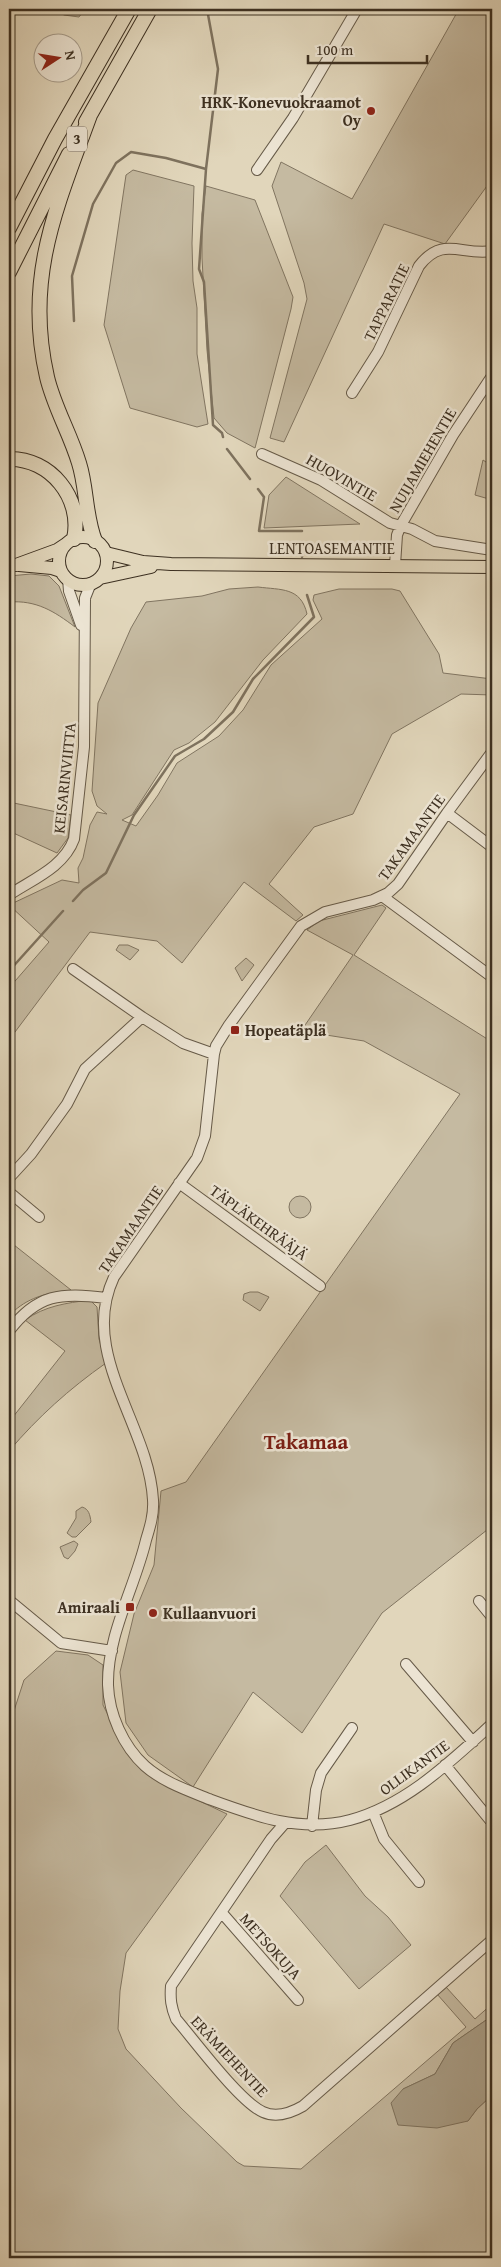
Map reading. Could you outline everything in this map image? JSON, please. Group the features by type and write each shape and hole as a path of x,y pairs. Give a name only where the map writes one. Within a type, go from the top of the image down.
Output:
{"highway":[{"name":"3","path":"9,228 55,139 129,9"},
{"name":"3","path":"9,272 90,115 150,9"},
{"path":"90,115 48,236 42,265 39,310 48,378 80,466 90,524 95,541"},
{"path":"9,459 27,461 42,466 61,484 73,507 76,523 70,541"}],"main road":[{"path":"87,538 95,541 106,553 106,565 95,581 79,584 52,568 12,565 57,550 70,541 87,538"},
{"path":"65,575 60,556 70,541"},
{"name":"LENTOASEMANTIE","path":"106,553 143,562 171,564 492,567"},
{"name":"LENTOASEMANTIE","path":"95,581 171,564"}],"street":[{"path":"257,170 294,118 357,9"},
{"name":"TAPPARATIE","path":"352,393 378,352 419,266 427,256 439,249 492,251"},
{"name":"NUIJAMIEHENTIE","path":"395,565 397,535 401,525 452,434 492,376"},
{"name":"HUOVINTIE","path":"262,454 321,480 390,523 401,525 435,541 492,550"},
{"name":"KEISARINVIITTA","path":"65,575 84,633"},
{"name":"KEISARINVIITTA","path":"9,895 63,859 70,850 74,839 84,747 86,676 85,598 95,581"},
{"name":"TAKAMAANTIE","path":"200,1796 171,1784 144,1766 128,1745 114,1719 108,1686 112,1651 143,1555 152,1517 153,1500 146,1462 106,1350 103,1328 106,1298 114,1278 197,1158 205,1136 214,1054 216,1046 229,1025 301,926 325,912 382,896 398,884 492,752"},
{"path":"447,813 492,847"},
{"path":"382,896 492,977"},
{"path":"73,969 183,1043 214,1054"},
{"path":"9,1178 31,1154 67,1104 84,1071 142,1016"},
{"name":"TÄPLÄKEHRÄÄJÄ","path":"179,1183 320,1286"},
{"path":"9,1192 39,1217"},
{"path":"9,1332 30,1307 45,1300 78,1294 106,1298"},
{"path":"9,1600 60,1643 112,1651"},
{"path":"479,1601 492,1617"},
{"path":"406,1664 473,1742"},
{"name":"OLLIKANTIE","path":"200,1796 254,1816 285,1823 312,1826 349,1820 373,1812 402,1797 445,1765 492,1724"},
{"path":"312,1826 316,1790 321,1773 352,1728"},
{"path":"445,1765 490,1820"},
{"path":"373,1812 384,1839 419,1882"},
{"name":"ERÄMIEHENTIE","path":"285,1823 271,1839 171,1986 170,2004 176,2019 247,2101 262,2112 273,2114 292,2112 303,2106 492,1940"},
{"name":"METSOKUJA","path":"222,1913 298,2000"}],"shaded area":[{"path":"54,9 85,9 79,17 64,15"},
{"path":"459,9 492,9 492,179 445,244 384,224 284,442 270,438 307,299 304,283 272,186 281,162 352,199"},
{"path":"133,170 194,186 192,243 193,281 197,308 197,354 208,424 197,427 130,408 104,325 126,175"},
{"path":"206,186 255,200 293,297 255,448 227,433 214,418 207,350 202,258 202,214"},
{"path":"483,460 492,466 492,494 489,499 475,495"},
{"path":"286,477 360,524 264,528 269,495"},
{"path":"31,574 49,576 59,586 75,627 60,616 44,608 28,603 9,602 9,576"},
{"path":"258,587 282,590 295,594 304,605 307,614 263,660 215,722 189,743 174,750 132,815 122,820 136,826 158,795 177,763 219,736 243,710 271,665 322,619 313,600 314,595 339,589 392,589 400,591 439,654 443,673 492,679 492,695 461,694 392,734 353,814 314,827 269,884 303,915 296,921 244,882 182,963 157,941 90,932 9,1040 9,988 49,942 9,905 62,880 79,883 78,868 83,858 90,825 97,812 107,814 97,806 92,791 98,703 131,628 146,602 202,596 229,589"},
{"path":"9,802 71,815 68,838 57,853 9,831"},
{"path":"382,905 386,908 354,955 492,1042 492,1526 382,1613 302,1733 253,1692 193,1787 148,1755 126,1723 120,1672 134,1614 154,1565 161,1491 186,1482 460,1094 364,1041 301,1031 353,955 307,930 319,921"},
{"path":"119,945 128,945 139,950 130,960 116,950"},
{"path":"246,958 254,965 242,981 235,968"},
{"path":"300,1196 308,1199 311,1207 308,1215 300,1218 292,1215 289,1207 292,1199"},
{"path":"9,1241 71,1290 41,1296 27,1302 14,1311 9,1307"},
{"path":"258,1292 269,1297 260,1311 243,1300 244,1294"},
{"path":"90,1300 97,1307 99,1339 106,1363 54,1404 9,1451 9,1422 65,1351 25,1320 48,1308"},
{"path":"82,1507 88,1511 91,1522 76,1537 72,1537 67,1533 76,1518 76,1511"},
{"path":"74,1541 78,1544 68,1559 64,1557 60,1547"},
{"path":"56,1651 88,1655 103,1665 103,1705 125,1749 168,1786 227,1814 126,1953 120,1991 118,2029 126,2049 181,2108 237,2162 244,2166 301,2169 466,2027 437,1994 446,1987 475,2019 492,2004 492,2016 453,2043 435,2074 403,2089 468,2121 477,2109 492,2095 492,2258 9,2258 9,1726 24,1680"},
{"path":"326,1845 365,1896 388,1917 411,1945 359,1989 280,1896 305,1862"},
{"path":"492,2016 492,2095 477,2109 468,2121 437,2128 398,2125 391,2103 403,2089 435,2074 453,2043"}],"waterway":[{"path":"207,9 218,69 206,169 199,269 204,282 213,425 222,433 223,437"},
{"path":"74,321 72,276 93,204 116,163 131,152 166,158 206,169"},
{"path":"227,449 250,479"},
{"path":"258,489 264,497 259,531 302,531"},
{"path":"302,542 302,557"},
{"path":"73,901 83,890 106,873 134,815 175,756 204,739 233,712 253,679 314,617 307,595"},
{"path":"9,971 63,911"}],"place":[{"name":"HRK-Konevuokraamot Oy","path":"371,111"},
{"name":"Hopeatäplä","path":"235,1030"},
{"name":"Amiraali","path":"130,1607"},
{"name":"Kullaanvuori","path":"153,1613"}],"district":[{"name":"Takamaa","path":"306,1442"}]}
